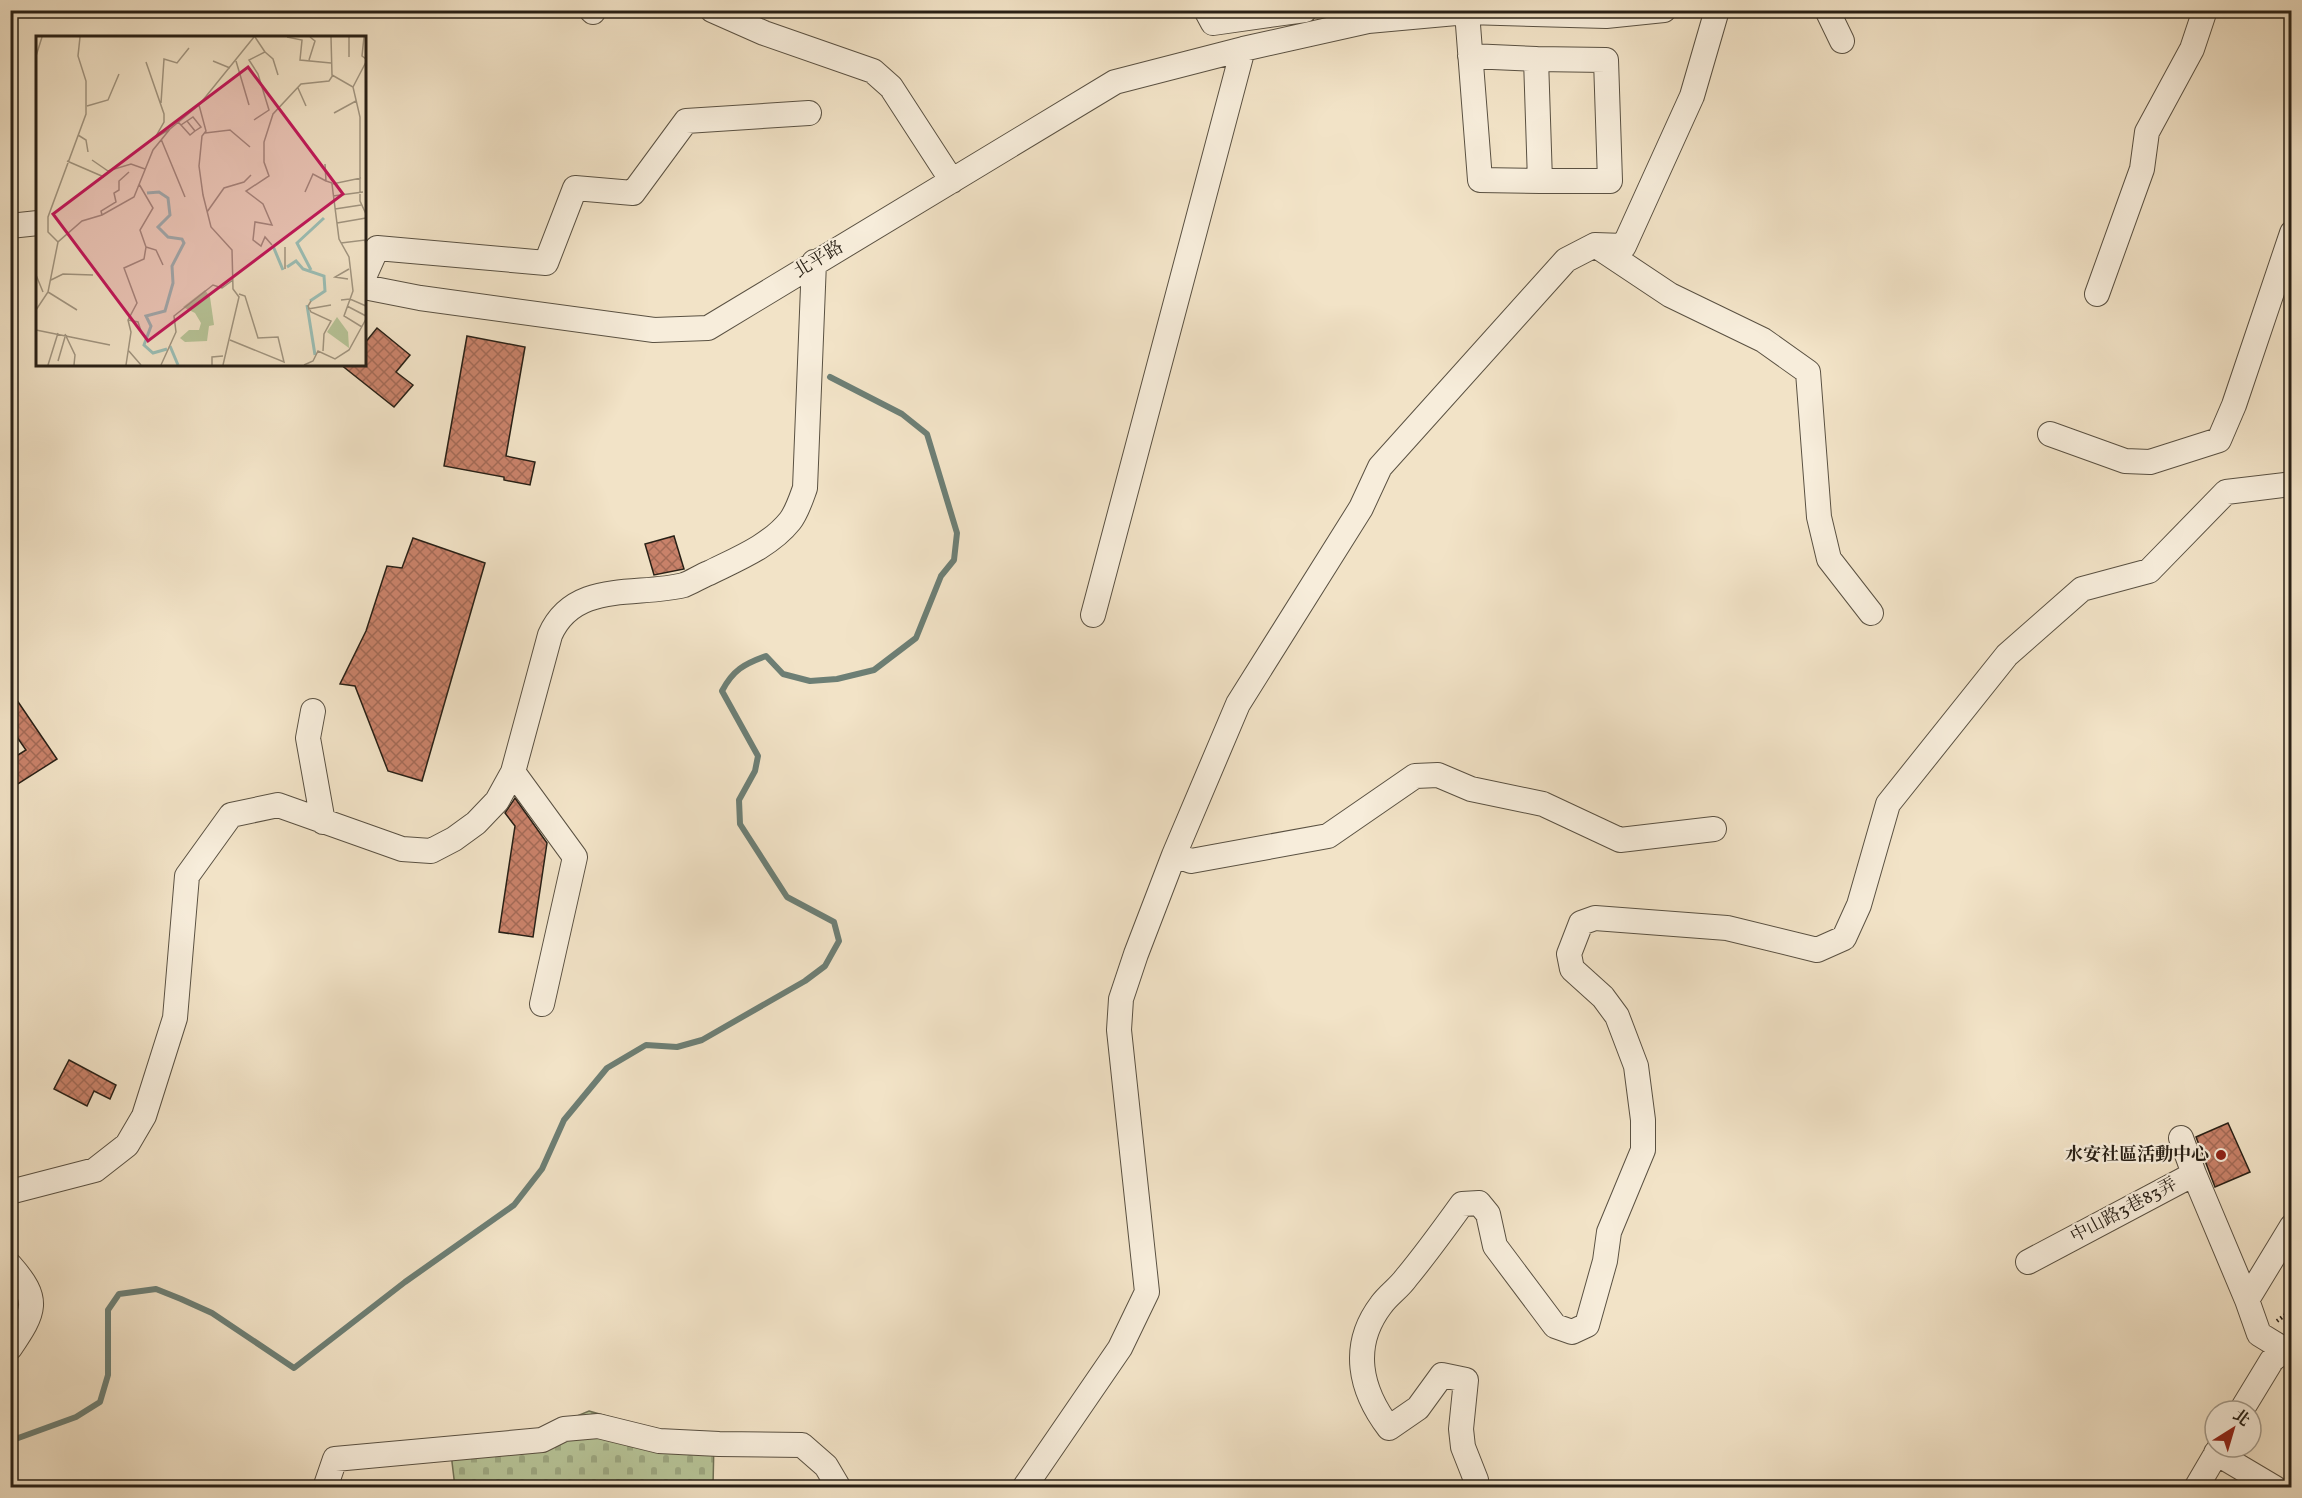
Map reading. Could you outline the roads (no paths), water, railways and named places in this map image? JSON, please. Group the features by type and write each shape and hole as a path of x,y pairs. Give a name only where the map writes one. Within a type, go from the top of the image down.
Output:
{"street":[{"path":"711,10 764,33 873,71 891,87 952,180"},
{"path":"1206,10 1213,23 1305,10"},
{"name":"北平路","path":"366,286 420,298 654,330 708,328 1115,82 1358,16 1467,12 1606,16 1664,10"},
{"path":"1024,1488 1120,1348 1147,1292 1119,1030 1121,999 1174,855 1238,704 1361,508 1380,467 1566,260 1596,245 1624,246 1692,96 1717,10"},
{"path":"1827,10 1842,42"},
{"path":"2097,294 2142,169 2146,132 2192,49 2205,10"},
{"path":"1467,12 1470,56 1480,180 1610,181 1606,60 1470,56"},
{"path":"1093,615 1243,49"},
{"path":"1536,59 1540,181"},
{"path":"366,273 377,248 546,263 575,188 633,193 686,121 809,113"},
{"path":"10,226 36,224"},
{"path":"2050,434 2133,462 2150,462 2219,440 2234,405 2292,233"},
{"path":"1596,245 1670,295 1763,340 1808,372 1820,517 1828,559 1871,613"},
{"path":"10,1192 95,1170 127,1145 144,1116 175,1018 187,876 231,815 278,805 402,849 431,851 454,839 476,823 496,801 513,772 550,635 565,611 586,599 627,591 685,585 739,558 775,536 791,519 805,488 814,262"},
{"path":"1476,1480 1463,1447 1462,1438 1466,1380 1442,1375 1418,1408 1389,1428 1375,1410 1363,1378 1362,1359 1366,1333 1380,1305 1405,1280 1462,1204 1479,1203 1488,1214 1495,1246 1555,1326 1572,1332 1587,1325 1605,1261 1609,1232 1643,1150 1643,1120 1636,1066 1617,1016 1603,997 1572,969 1569,954 1581,923 1595,918 1727,928 1817,950 1844,938 1859,906 1888,804 2007,656 2082,589 2149,571 2226,492 2292,484"},
{"path":"314,711 308,738 323,822"},
{"path":"513,772 575,857 542,1004"},
{"path":"1174,855 1191,861 1328,836 1415,776 1438,774 1471,789 1543,804 1620,840 1714,829"},
{"path":"2181,1138 2194,1174"},
{"name":"中山路3巷83弄","path":"2028,1263 2194,1174 2259,1334 2283,1354"},
{"path":"2247,1300 2292,1226"},
{"path":"10,1264 23,1279 32,1297 29,1319 10,1348"},
{"path":"2250,1399 2283,1354"},
{"path":"326,1488 335,1459 542,1440 564,1429 598,1426 658,1441 802,1445 826,1466 839,1488"},
{"path":"2196,1488 2213,1459"},
{"path":"2232,1459 2275,1488"}],"waterway":[{"path":"10,1441 76,1417 100,1402 108,1375 108,1310 119,1294 156,1289 181,1299 212,1313 294,1368 405,1282 514,1205 542,1169 564,1120 607,1068 646,1045 677,1047 702,1040 805,981 825,966 839,941 834,922 787,897 740,824 739,800 755,771 758,756 722,691 730,678 740,669 766,656 783,674 810,681 837,679 874,670 916,638 941,576 954,560 957,533 927,434 902,414 830,377"}],"place":[{"name":"水安社區活動中心","path":"2221,1155"}]}
